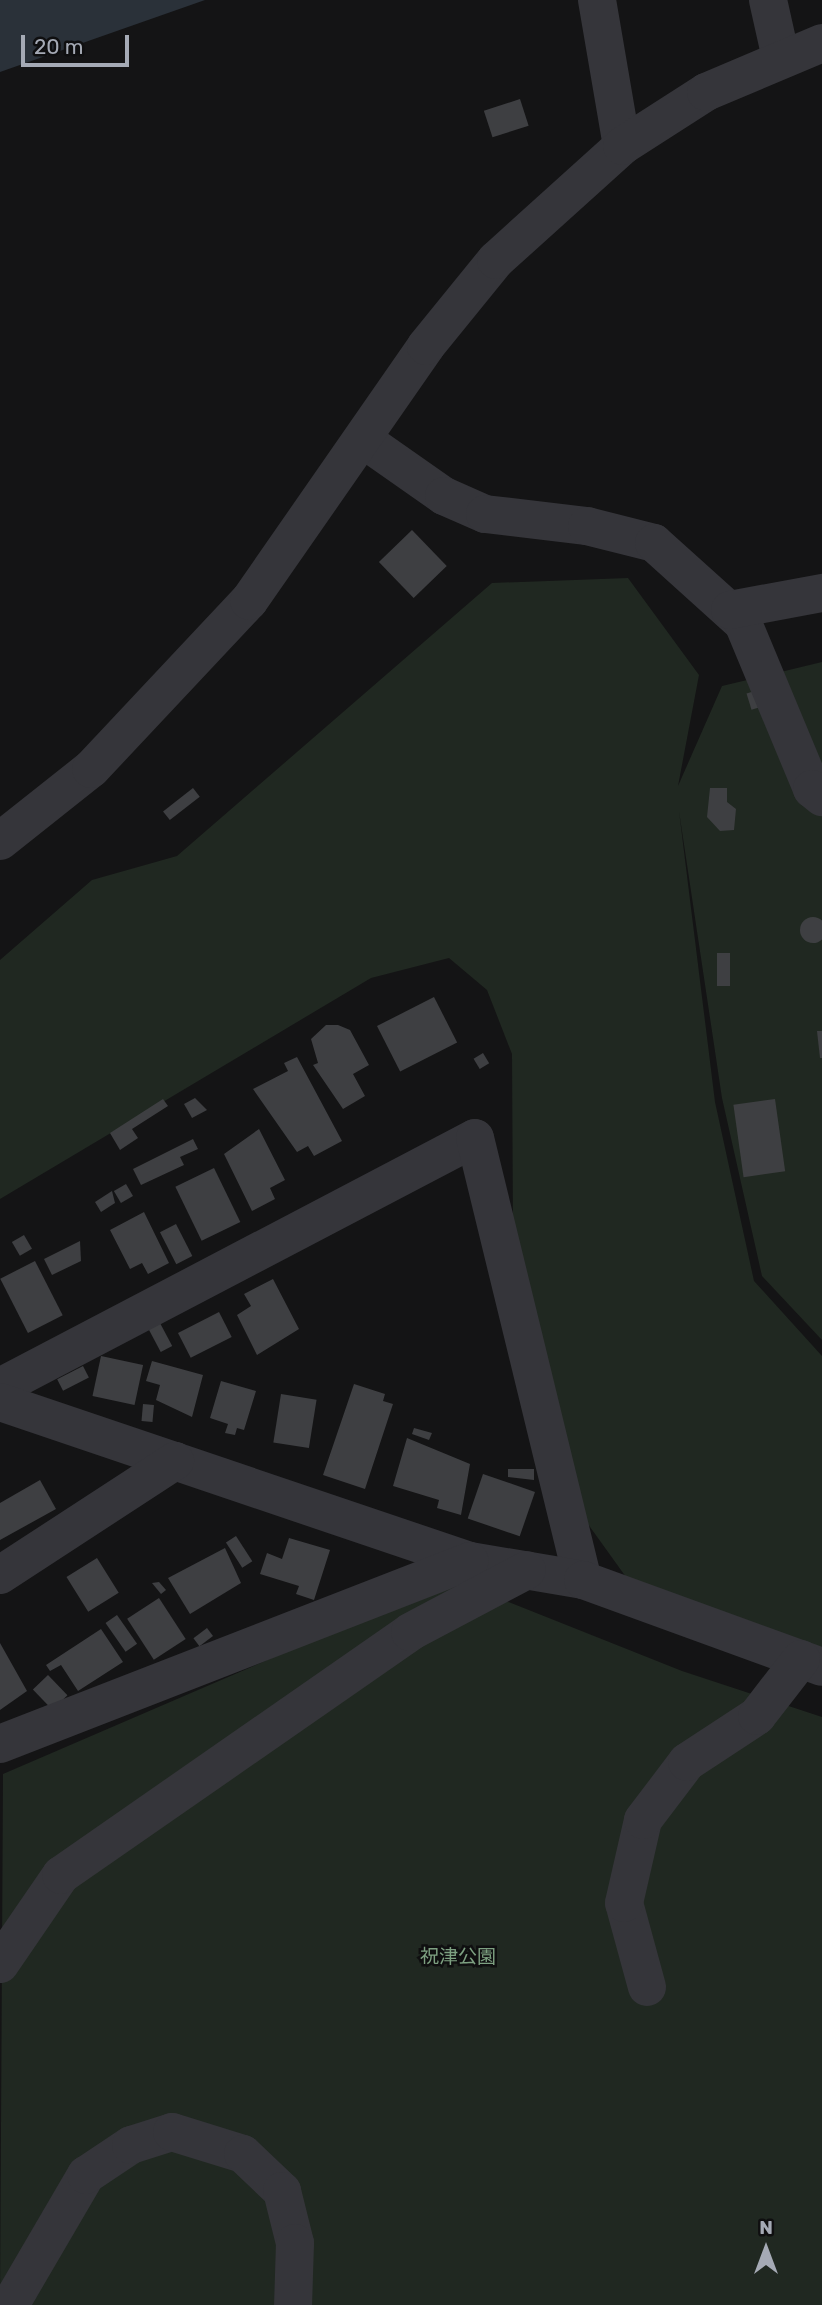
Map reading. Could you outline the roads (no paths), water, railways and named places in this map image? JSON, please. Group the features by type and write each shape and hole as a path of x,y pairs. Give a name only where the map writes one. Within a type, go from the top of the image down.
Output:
{"street":[{"path":"597,0 622,146"},
{"path":"768,0 781,58"},
{"path":"0,841 91,769 194,663 249,601 364,440 426,346 496,260 622,146 706,92 781,58 822,43"},
{"path":"364,440 444,496 485,514 587,526 654,543 736,616 812,789 822,797"},
{"path":"736,616 822,593"},
{"path":"0,1387 475,1138 583,1580"},
{"path":"0,1402 470,1561 583,1580 811,1663 757,1716 687,1762 643,1820 624,1903 648,1987"},
{"path":"0,1575 175,1461"},
{"path":"0,1744 470,1561"},
{"path":"0,1964 61,1875 410,1632 527,1570"},
{"path":"10,2305 86,2175 131,2145 172,2132 243,2154 282,2191 295,2243 293,2305"}],"park label":[{"name":"祝津公園","path":"458,1957"}]}
